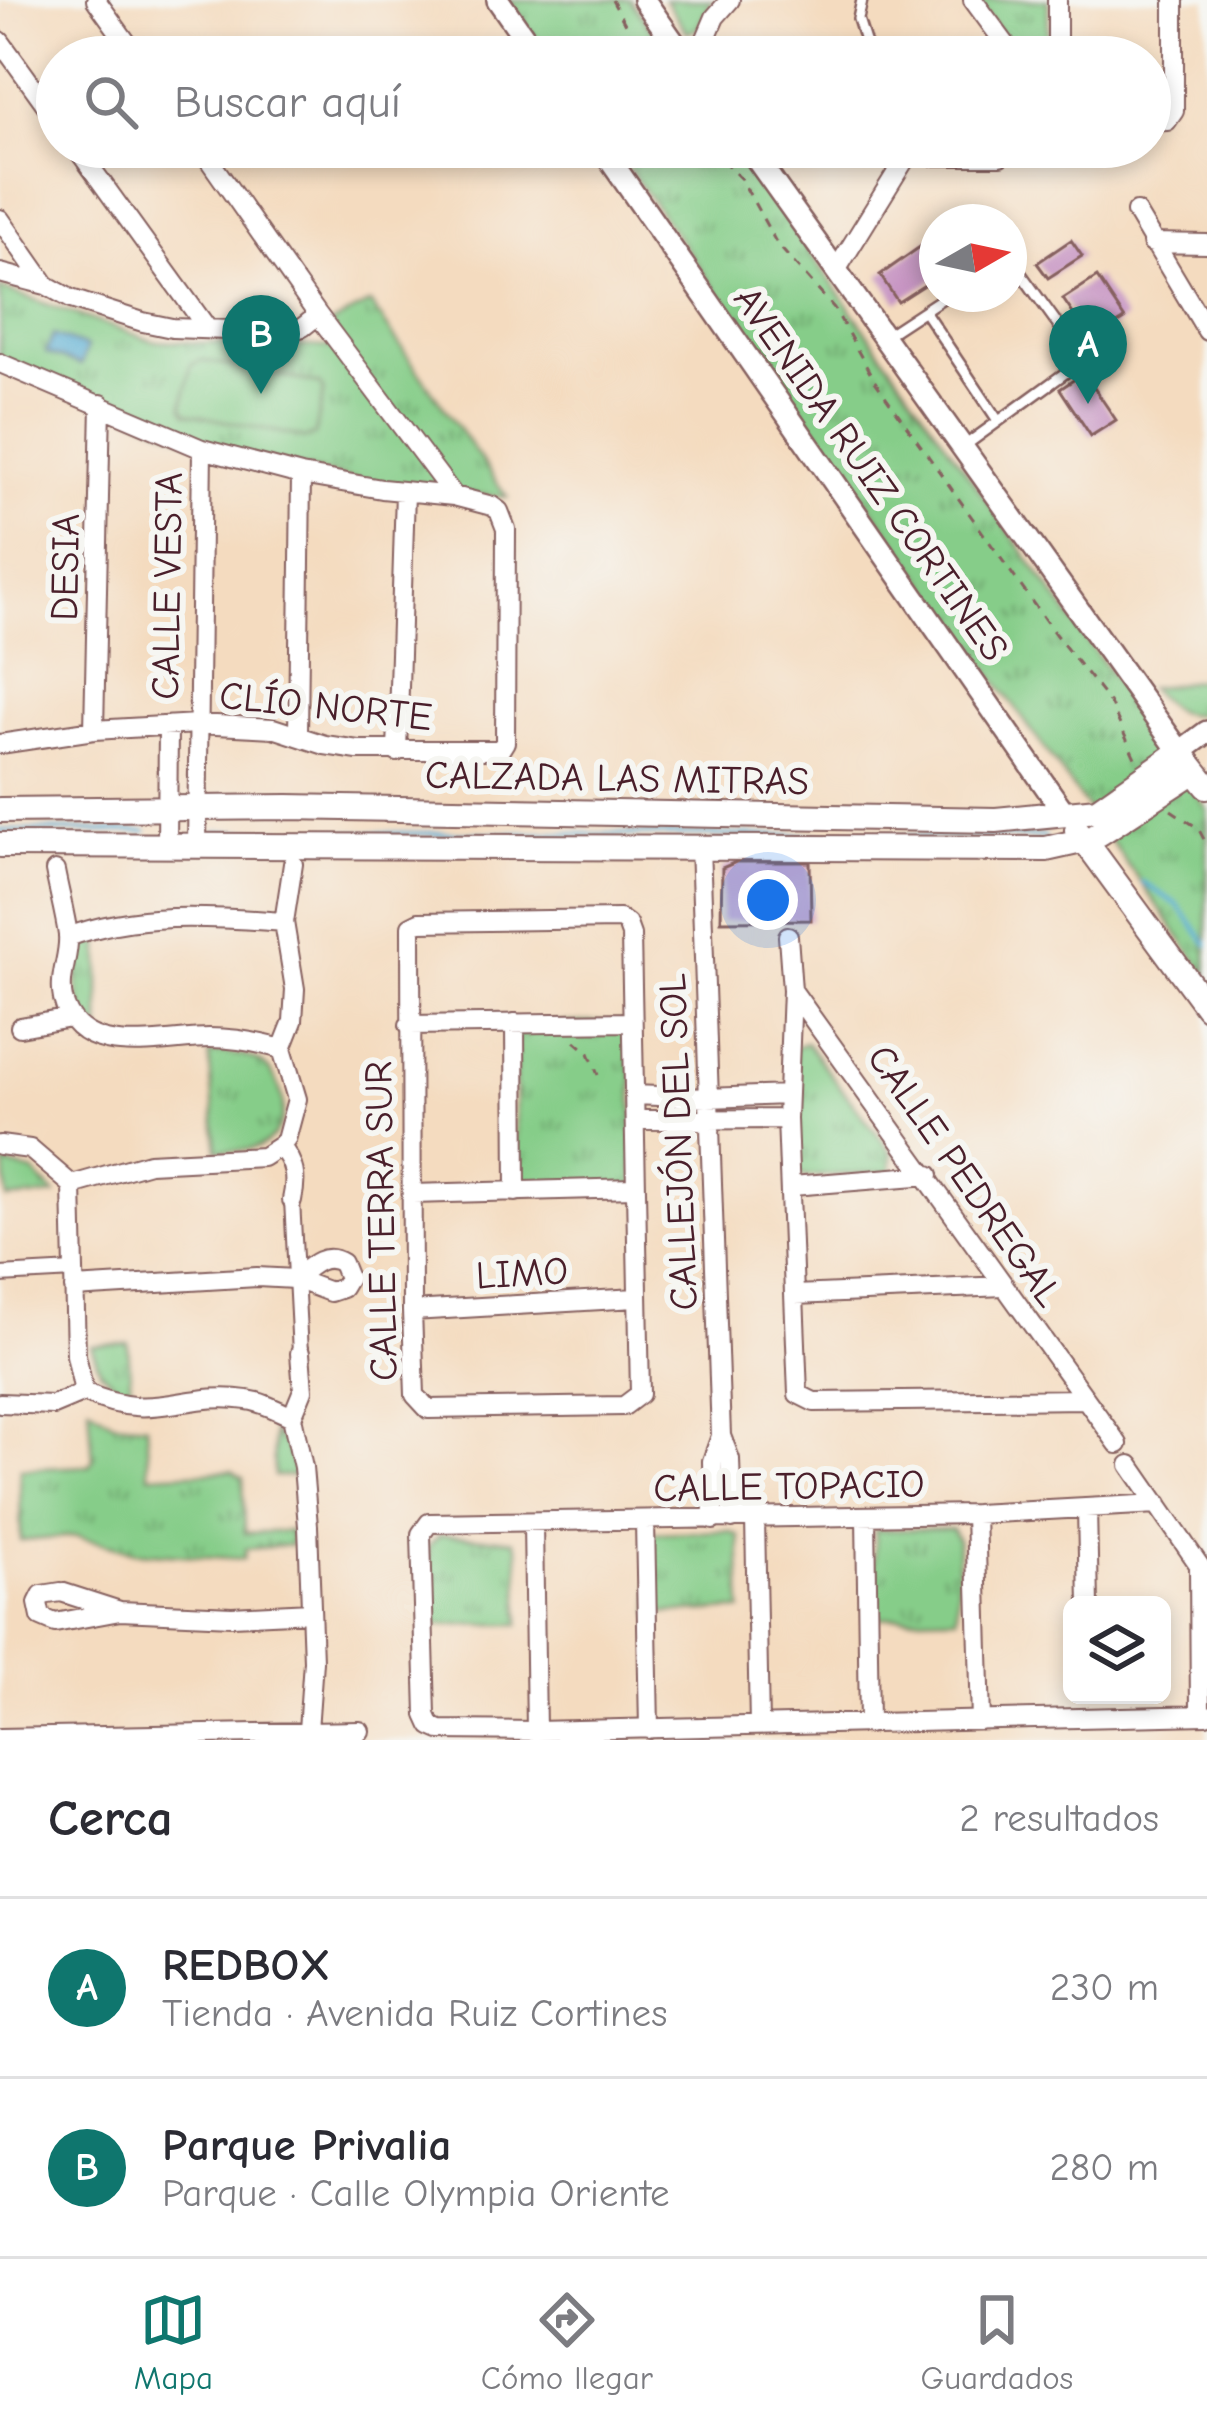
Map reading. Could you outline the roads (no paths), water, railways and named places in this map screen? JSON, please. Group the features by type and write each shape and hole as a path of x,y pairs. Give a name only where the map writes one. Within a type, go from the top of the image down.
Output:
{"main road":[{"name":"CALZADA LAS MITRAS","path":"0,811 167,807 996,820 1097,809 1197,768"},
{"name":"CALZADA LAS MITRAS","path":"0,844 1046,849 1086,841 1197,768"},
{"name":"AVENIDA RUIZ CORTINES","path":"1065,814 1207,1007"}],"street":[{"path":"96,0 121,36"},
{"path":"498,0 523,36"},
{"path":"644,0 669,36"},
{"path":"707,36 730,0"},
{"path":"973,0 1000,36"},
{"path":"1057,0 1057,36"},
{"path":"1171,115 1174,0"},
{"path":"0,41 36,91"},
{"path":"91,168 207,328"},
{"path":"215,168 454,496"},
{"name":"AVENIDA RUIZ CORTINES","path":"616,168 1065,814"},
{"path":"763,168 1152,715 1197,768"},
{"path":"837,269 896,168"},
{"path":"1136,212 1207,332"},
{"path":"0,219 46,285"},
{"path":"1152,243 1207,244"},
{"path":"0,273 143,322 287,332 318,315"},
{"path":"0,363 202,449 301,475 454,496"},
{"name":"DESIA","path":"94,730 101,404"},
{"name":"CALLE VESTA","path":"196,846 202,449"},
{"path":"298,736 301,475"},
{"path":"398,752 405,492"},
{"name":"CLÍO NORTE","path":"0,744 94,730 197,724 272,728 326,745 398,752 502,748 506,530 499,511 454,496"},
{"path":"1152,715 1207,731"},
{"path":"166,846 168,728"},
{"name":"CALZADA LAS MITRAS","path":"1197,768 1207,731"},
{"name":"CALLEJÓN DEL SOL","path":"700,846 721,1436 730,1459 723,1520"},
{"path":"72,1184 170,1160 263,1157 286,1140 297,1099 282,1049 293,1021 295,989 284,922 293,864"},
{"path":"55,871 68,937 62,985 71,1018 83,1032 104,1040 248,1040 282,1049"},
{"path":"68,937 145,918 284,922"},
{"name":"CALLE TERRA SUR","path":"624,921 631,935 632,1022 640,1394 624,1406 428,1409 416,1395 412,1312 411,926 419,922 624,921"},
{"path":"788,936 792,990 787,1119 798,1394 808,1401 1085,1399"},
{"name":"CALLE PEDREGAL","path":"792,990 1118,1444"},
{"path":"20,1028 71,1018"},
{"path":"514,1022 516,1192"},
{"path":"410,1025 632,1022"},
{"path":"634,1095 787,1095"},
{"path":"635,1120 787,1119"},
{"path":"0,1145 30,1150 72,1184 76,1355 84,1392"},
{"path":"280,1146 292,1162 303,1390 292,1417 304,1481 311,1612 313,1686 308,1730"},
{"path":"792,1186 929,1175"},
{"path":"412,1194 634,1188"},
{"path":"0,1276 296,1279"},
{"path":"795,1295 1004,1286"},
{"name":"LIMO","path":"412,1312 636,1298"},
{"path":"0,1403 53,1406 84,1392 108,1403 144,1409 232,1399 250,1400 292,1417"},
{"path":"533,1523 536,1731 1204,1715 1203,1571 1130,1466"},
{"name":"CALLE TOPACIO","path":"536,1731 431,1726 426,1715 424,1527 441,1521 645,1522 1158,1504"},
{"path":"1087,1508 1089,1596"},
{"path":"975,1514 981,1721"},
{"path":"866,1516 869,1724"},
{"path":"755,1519 759,1726"},
{"path":"645,1522 649,1730"},
{"path":"120,1611 232,1616 311,1612"},
{"path":"1090,1704 1091,1718"},
{"path":"0,1738 359,1731"}],"lane":[{"path":"862,0 858,19 863,36"},
{"path":"963,446 1072,368 1078,355 1027,283"},
{"path":"885,336 925,312 997,419"}],"water":[{"path":"53,335 87,347 81,365 46,353"}],"waterway":[{"path":"0,831 146,831"},
{"path":"217,832 1045,837"},
{"path":"1142,882 1178,905 1207,944"}],"place":[{"name":"Parque Privalia","path":"261,394"},
{"name":"REDBOX","path":"1088,404"}]}
